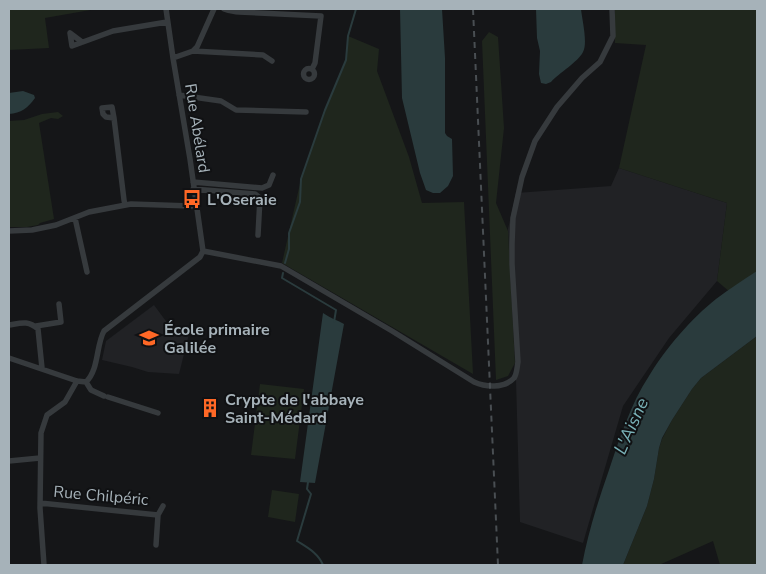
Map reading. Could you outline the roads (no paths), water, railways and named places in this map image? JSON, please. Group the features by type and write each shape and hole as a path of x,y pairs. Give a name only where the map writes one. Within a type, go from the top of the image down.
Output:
{"street":[{"name":"Rue Abélard","path":"166,9 203,251"},
{"path":"193,51 214,9"},
{"path":"224,9 230,11 276,11 322,16 329,12"},
{"path":"9,358 77,381 86,382 90,379 104,330 200,257 203,251 280,266 474,382 484,386 493,386 510,381 516,374 518,362 512,264 513,218 522,177 535,141 557,107 582,78 600,62 613,36 612,9"},
{"path":"312,69 315,63 322,16"},
{"path":"82,42 113,31 167,22"},
{"path":"173,58 193,51 263,55 272,61"},
{"path":"179,95 221,101 236,110 306,112"},
{"path":"114,118 125,205"},
{"path":"193,185 262,188 269,185 273,175"},
{"path":"193,185 255,194 260,198 258,235"},
{"path":"9,231 32,230 56,225 89,212 125,205 196,205"},
{"path":"75,218 88,272"},
{"path":"9,325 27,322 36,326 59,323 59,304"},
{"path":"36,326 38,328 42,368"},
{"path":"44,565 40,503 41,433 47,415 66,402 77,381"},
{"path":"86,382 91,390 106,397 158,413"},
{"path":"9,461 40,458"},
{"name":"Rue Chilpéric","path":"40,503 158,515 156,545"},
{"path":"158,515 163,506"}],"water":[{"path":"400,9 442,9 445,58 445,133 452,139 453,176 448,186 440,193 426,190 420,173 402,98"},
{"path":"536,9 581,9 584,31 585,43 581,56 551,82 546,84 541,83 539,74 540,51 537,38"},
{"path":"23,91 34,95 35,98 24,109 9,114 9,93"},
{"name":"L'Aisne","path":"757,271 757,336 701,378 672,420 659,448 647,506 623,565 582,565 597,505 617,446 637,398 655,366 698,315 721,295"},
{"path":"323,313 344,324 315,483 300,482"}],"waterway":[{"path":"285,263 289,249 289,233 300,202 301,179 325,110 346,60 348,36 356,9"},
{"path":"283,273 282,278 336,310 334,322"},
{"path":"308,482 307,489 311,494 297,541 315,554 323,565"}],"railway":[{"path":"473,9 498,565"}],"place":[{"name":"L'Oseraie","path":"192,199"},
{"name":"École primaire Galilée","path":"149,338"},
{"name":"Crypte de l'abbaye Saint-Médard","path":"210,408"}]}
